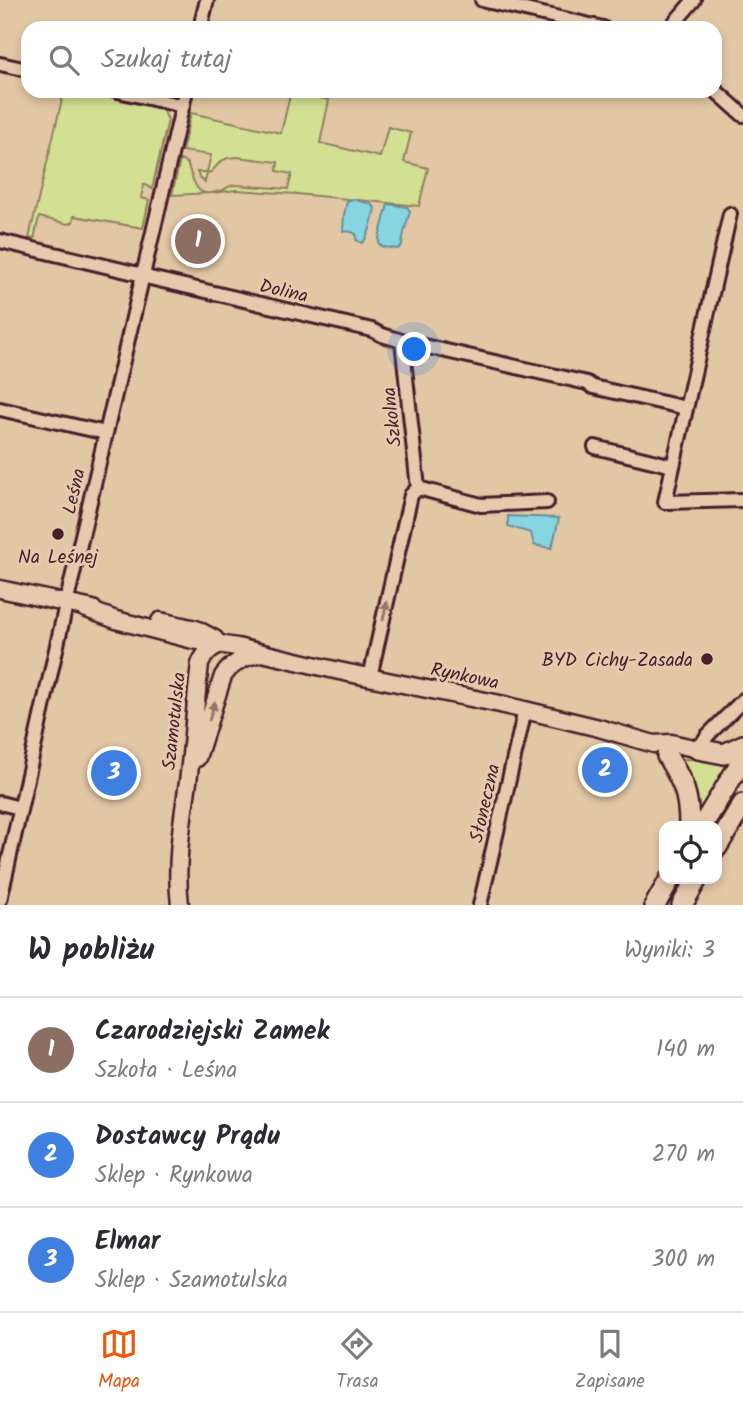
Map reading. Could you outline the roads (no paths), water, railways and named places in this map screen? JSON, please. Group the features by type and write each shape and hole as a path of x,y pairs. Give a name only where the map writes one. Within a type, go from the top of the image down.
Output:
{"main road":[{"path":"698,749 724,754 743,745"},
{"path":"660,750 679,775 686,792 689,821"},
{"path":"705,821 743,759"},
{"path":"722,839 743,806"},
{"path":"654,905 667,884"},
{"path":"682,905 694,884"}],"street":[{"path":"202,21 207,0"},
{"path":"482,0 573,21"},
{"path":"676,21 694,0"},
{"path":"0,64 21,68"},
{"path":"722,96 743,115"},
{"path":"148,98 183,106"},
{"name":"Leśna","path":"0,900 185,98"},
{"path":"730,214 665,502 743,500"},
{"name":"Dolina","path":"0,241 686,408"},
{"name":"Szkolna","path":"402,341 418,488"},
{"path":"0,409 106,433"},
{"path":"595,447 673,466"},
{"path":"370,677 411,495 418,488 481,505 547,502"},
{"name":"Rynkowa","path":"0,589 196,629 222,644"},
{"name":"Rynkowa","path":"84,608 154,631 525,710 598,728 660,750 671,743 698,749"},
{"name":"Szamotulska","path":"154,631 181,643 200,664"},
{"name":"Szamotulska","path":"180,905 179,841 188,783 200,664 208,652 222,644 220,684"},
{"name":"Szamotulska","path":"188,783 227,670 249,656 264,654"},
{"path":"698,749 714,728 743,699"},
{"name":"Słoneczna","path":"480,905 525,710"},
{"path":"0,803 20,808"}],"water":[{"path":"352,199 371,204 375,208 369,232 362,243 356,240 356,234 343,231 347,201"},
{"path":"388,204 407,207 410,211 402,245 398,249 379,244"},
{"path":"508,516 559,518 552,548 534,545 531,533 508,526"}],"place":[{"name":"Czarodziejski Zamek","path":"198,241"},
{"name":"Na Leśnej","path":"58,534"},
{"name":"BYD Cichy-Zasada","path":"707,659"},
{"name":"Dostawcy Prądu","path":"605,770"},
{"name":"Elmar","path":"114,773"}]}
